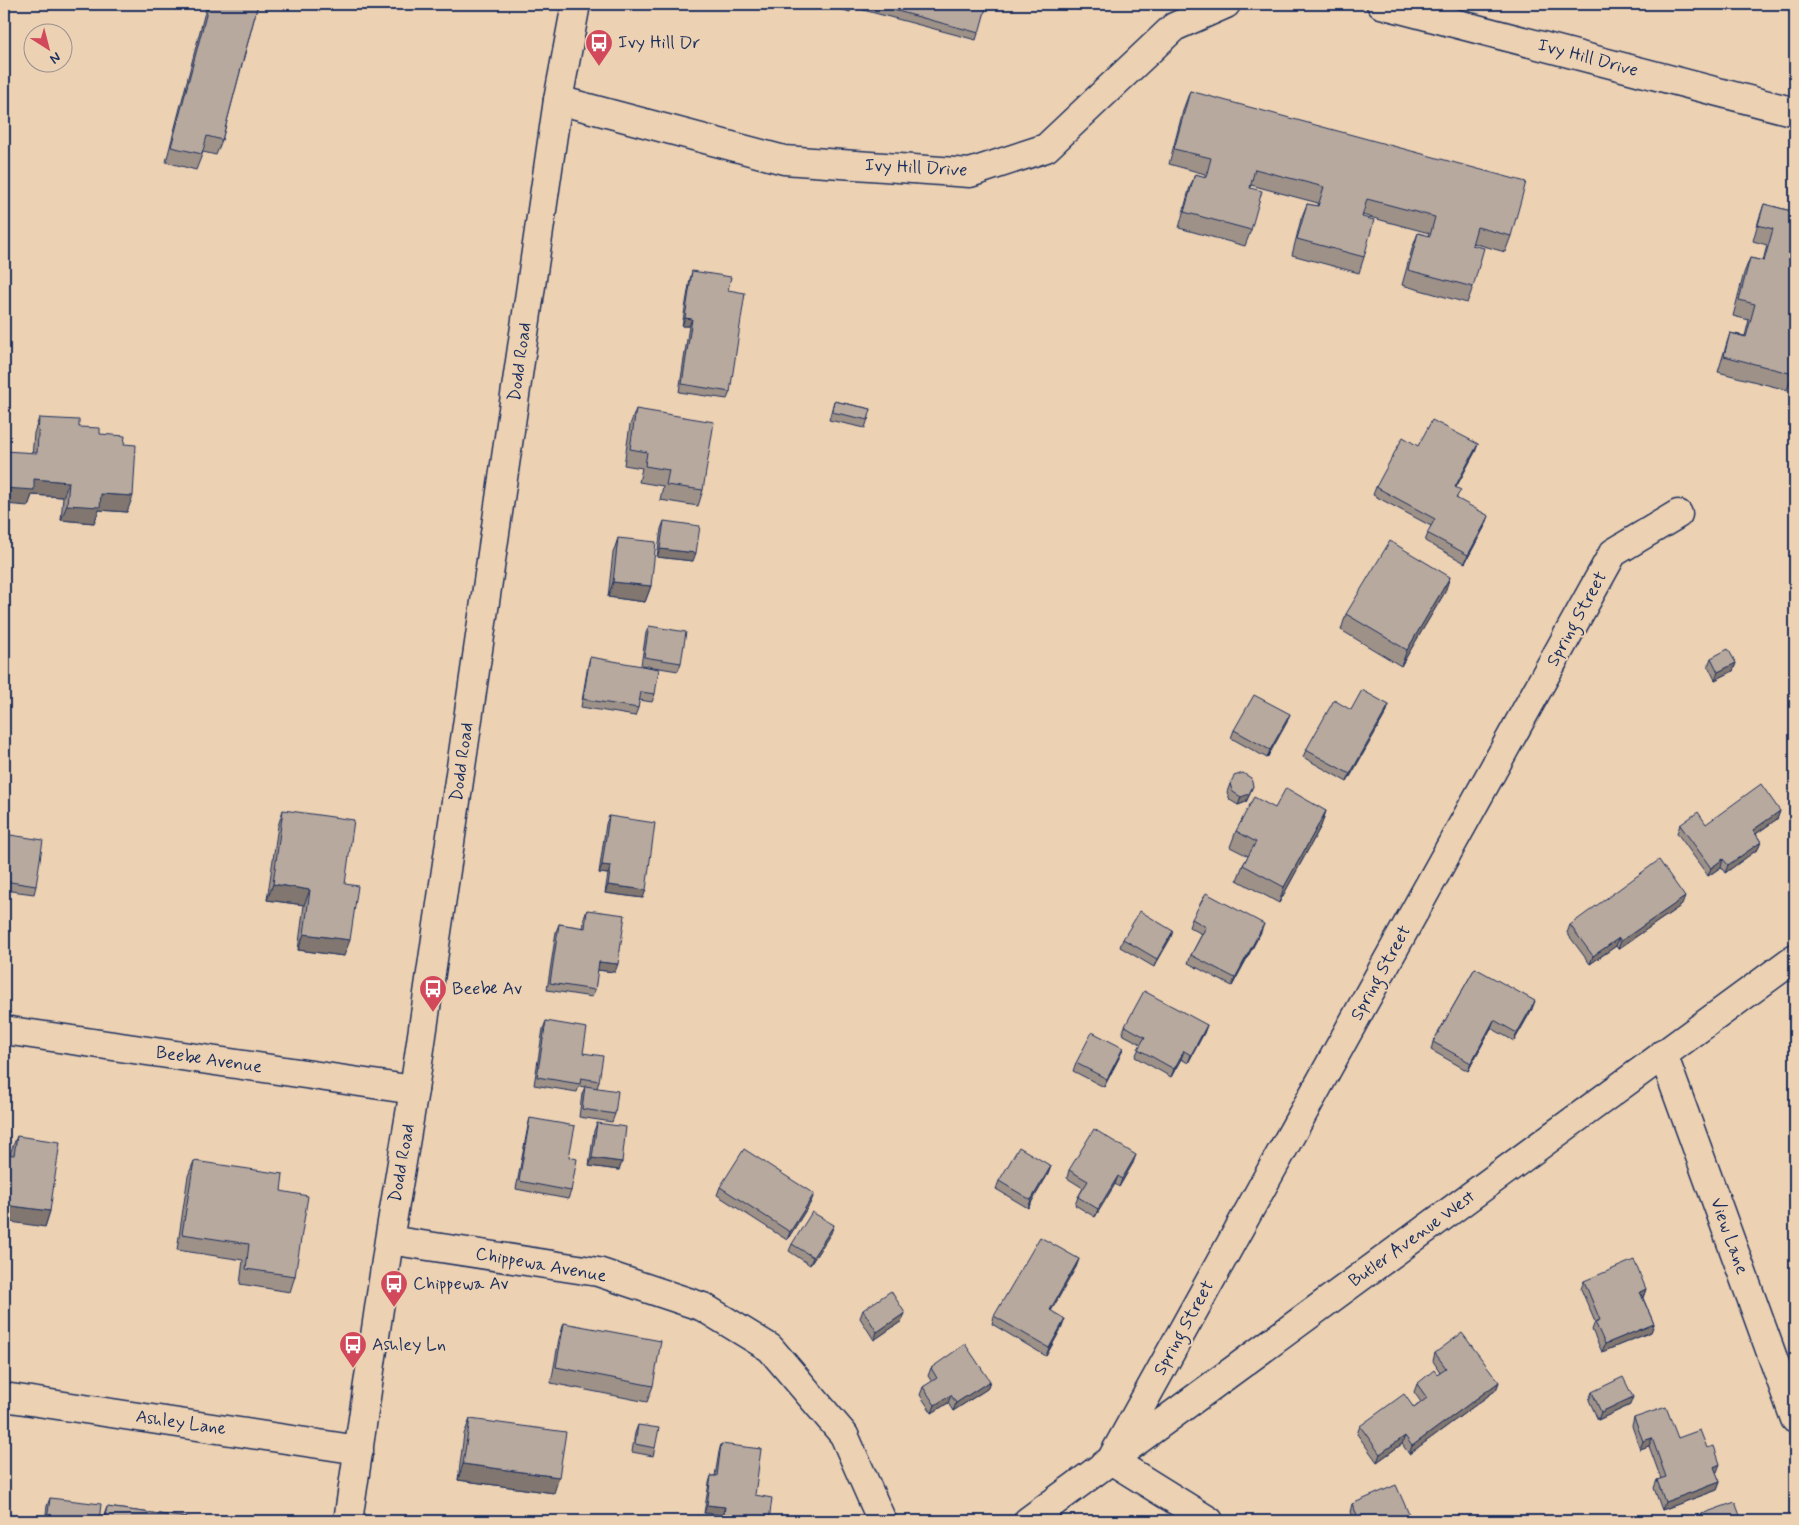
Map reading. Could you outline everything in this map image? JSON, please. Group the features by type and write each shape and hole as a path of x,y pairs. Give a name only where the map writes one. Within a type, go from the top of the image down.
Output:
{"street":[{"name":"Dodd Road","path":"348,1521 389,1240 414,1090 558,100 576,4"},
{"name":"Ivy Hill Drive","path":"558,100 784,160 970,173 1046,148 1174,27 1226,4"},
{"name":"Ivy Hill Drive","path":"1381,4 1795,112"},
{"name":"Spring Street","path":"1111,1460 1613,553 1678,514"},
{"name":"Butler Avenue West","path":"1028,1521 1795,958"},
{"name":"Beebe Avenue","path":"4,1030 414,1090"},
{"name":"View Lane","path":"1663,1054 1795,1419"},
{"name":"Chippewa Avenue","path":"389,1240 598,1272 703,1307 770,1348 844,1436 882,1521"},
{"name":"Ashley Lane","path":"4,1397 359,1450"},
{"path":"1111,1460 1209,1521"}],"building":[{"path":"209,4 258,4 222,140 207,136 202,154 171,147"},
{"path":"871,4 987,4 979,33"},
{"path":"1190,91 1526,182 1511,236 1477,227 1472,245 1484,248 1473,287 1408,270 1418,233 1430,236 1435,217 1367,199 1362,217 1374,220 1364,257 1297,239 1307,204 1318,206 1324,187 1255,169 1250,188 1262,191 1251,230 1184,212 1195,174 1206,177 1211,158 1174,149"},
{"path":"1764,204 1795,212 1795,365 1793,374 1724,356 1730,333 1746,337 1755,304 1739,300 1750,258 1764,261 1773,229 1758,225"},
{"path":"692,271 731,277 728,290 745,293 730,392 682,384 692,319 685,318"},
{"path":"834,401 871,409 868,420 832,412"},
{"path":"636,409 714,422 703,490 666,485 669,470 645,466 647,452 630,449"},
{"path":"39,418 79,420 79,427 100,428 100,434 125,436 124,444 136,445 133,496 101,494 100,507 67,505 69,482 34,479 34,490 4,488 4,451 37,453"},
{"path":"1432,420 1478,444 1455,487 1461,490 1456,498 1489,516 1468,555 1427,533 1435,519 1376,487 1403,437 1418,446"},
{"path":"664,521 700,526 696,553 660,549"},
{"path":"618,538 656,542 651,586 613,582"},
{"path":"1390,541 1450,577 1407,650 1346,614"},
{"path":"649,626 686,632 681,663 644,657"},
{"path":"1728,649 1736,663 1718,672 1711,658"},
{"path":"590,657 659,669 655,694 641,692 638,708 583,699"},
{"path":"1362,690 1389,705 1350,774 1306,750 1334,700 1351,710"},
{"path":"1254,695 1290,714 1270,750 1234,730"},
{"path":"1243,773 1251,778 1253,786 1249,794 1241,797 1233,792 1230,784 1234,776"},
{"path":"1761,784 1780,811 1753,830 1761,842 1728,865 1723,859 1711,868 1680,825 1698,812 1706,824"},
{"path":"1286,788 1326,811 1284,887 1243,865 1256,842 1236,831 1254,797 1275,808"},
{"path":"283,810 354,820 345,884 358,886 350,940 304,934 310,890 273,884"},
{"path":"609,816 655,823 646,890 608,885 611,866 602,865"},
{"path":"4,834 43,840 36,886 4,881"},
{"path":"1659,860 1685,897 1621,941 1619,938 1593,956 1570,925"},
{"path":"1206,893 1264,924 1235,978 1191,955 1206,927 1192,919"},
{"path":"587,910 625,915 618,964 599,962 595,990 550,983 559,924 585,928"},
{"path":"1140,911 1173,931 1157,959 1123,939"},
{"path":"1475,968 1535,1001 1517,1033 1494,1020 1471,1063 1433,1042"},
{"path":"1144,991 1207,1025 1191,1055 1184,1051 1174,1069 1138,1049 1145,1037 1125,1026"},
{"path":"546,1021 587,1028 583,1053 603,1056 599,1081 581,1078 580,1084 537,1077"},
{"path":"1092,1032 1123,1048 1107,1079 1076,1063"},
{"path":"585,1086 618,1091 615,1114 582,1109"},
{"path":"530,1118 575,1126 569,1157 577,1159 571,1191 519,1181"},
{"path":"597,1123 626,1127 622,1162 592,1158"},
{"path":"1094,1129 1136,1155 1122,1179 1118,1176 1098,1209 1078,1197 1088,1181 1069,1170"},
{"path":"17,1136 60,1142 50,1211 4,1205 4,1154 14,1155"},
{"path":"1019,1147 1051,1166 1031,1200 999,1181"},
{"path":"744,1149 814,1194 790,1232 720,1187"},
{"path":"194,1161 283,1174 281,1191 308,1196 295,1276 246,1269 249,1244 182,1234"},
{"path":"812,1212 834,1225 813,1257 792,1244"},
{"path":"1040,1237 1079,1259 1050,1310 1065,1319 1049,1348 994,1316"},
{"path":"1634,1260 1646,1289 1640,1292 1654,1324 1605,1344 1595,1322 1600,1320 1584,1281"},
{"path":"891,1291 905,1313 877,1332 863,1310"},
{"path":"564,1323 661,1341 653,1386 556,1367"},
{"path":"1462,1333 1499,1382 1412,1446 1405,1436 1380,1454 1360,1426 1404,1394 1414,1408 1427,1398 1417,1384 1434,1370 1437,1374 1446,1368 1435,1353"},
{"path":"965,1344 990,1381 956,1403 951,1395 935,1405 923,1387 937,1378 931,1368"},
{"path":"1623,1377 1633,1397 1601,1412 1592,1392"},
{"path":"1666,1407 1678,1438 1700,1430 1707,1448 1714,1446 1720,1464 1714,1467 1720,1482 1665,1502 1657,1480 1666,1477 1652,1438 1643,1441 1634,1418"},
{"path":"470,1419 566,1432 559,1477 463,1464"},
{"path":"638,1425 659,1428 655,1448 635,1444"},
{"path":"721,1444 761,1449 755,1495 772,1498 769,1521 723,1521 725,1507 707,1505 711,1476 717,1476"},
{"path":"1396,1485 1412,1521 1360,1521 1352,1504"},
{"path":"50,1498 101,1504 99,1521 47,1521"},
{"path":"1735,1502 1742,1521 1682,1521"},
{"path":"107,1507 211,1521 104,1521"}],"place":[{"name":"Ivy Hill Dr","path":"599,67"},
{"name":"Beebe Av","path":"433,1013"},
{"name":"Chippewa Av","path":"394,1308"},
{"name":"Ashley Ln","path":"353,1369"}]}
